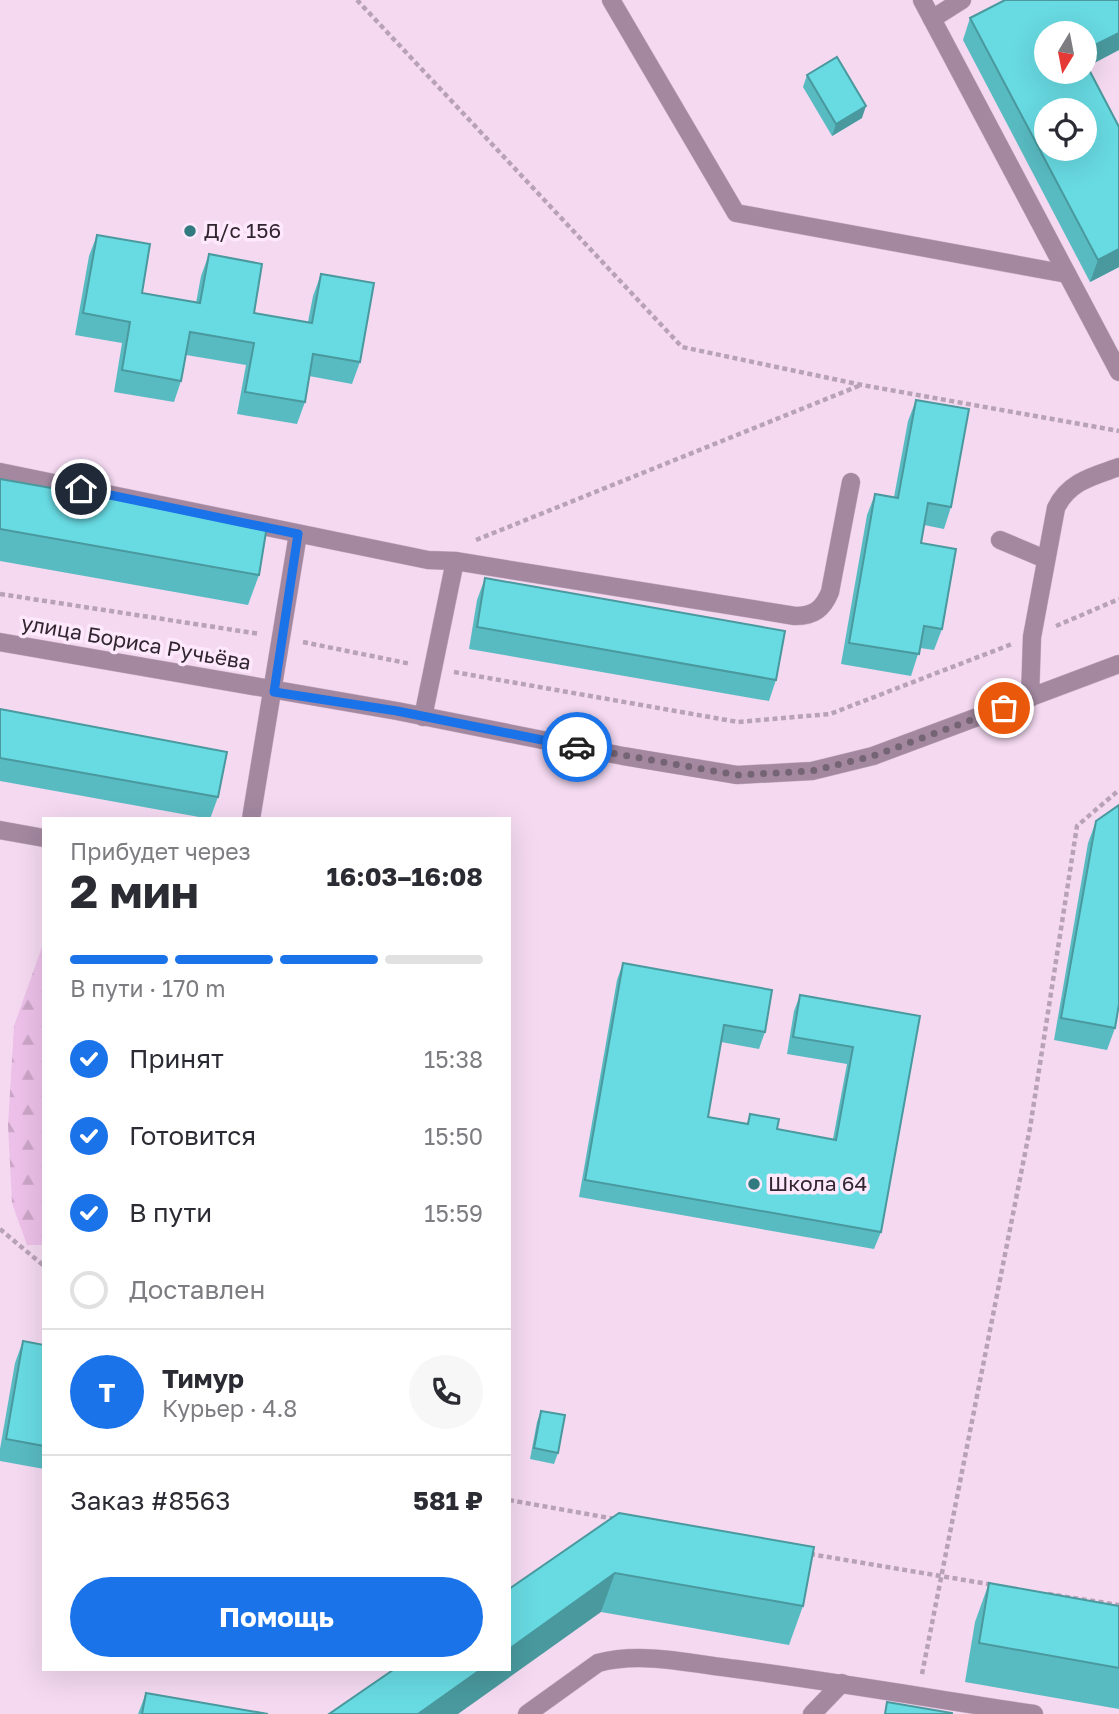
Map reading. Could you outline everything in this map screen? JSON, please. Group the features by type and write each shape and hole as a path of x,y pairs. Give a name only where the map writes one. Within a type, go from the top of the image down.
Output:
{"street":[{"path":"611,0 736,213 1067,274"},
{"path":"922,0 1119,372"},
{"path":"932,19 962,0"},
{"path":"1030,698 1032,636 1056,508 1070,488 1119,467"},
{"path":"0,472 428,560 455,561 795,616 807,616 817,611 830,592 851,482"},
{"path":"251,817 298,534"},
{"path":"1000,540 1045,559"},
{"path":"423,717 455,561"},
{"name":"улица Бориса Ручьёва","path":"0,642 737,775 812,771 873,756 1119,664"},
{"path":"0,830 42,838"},
{"path":"527,1714 589,1668 609,1660 660,1659 842,1683 1034,1714"},
{"path":"812,1714 842,1683"}],"path":[{"path":"357,0 682,347 862,385 1119,431"},
{"path":"466,544 862,385"},
{"path":"0,594 282,638 738,723 830,714 1032,636 1119,599"},
{"path":"918,1696 1030,1128 1077,826 1119,790"},
{"path":"0,1229 42,1264"},
{"path":"511,1500 617,1519"},
{"path":"807,1553 996,1586"},
{"path":"1037,1592 1119,1605"}],"green space":[{"path":"42,947 42,1245 27,1245 12,1203 8,1125 14,1026"}],"building":[{"path":"1005,0 1119,0 1119,33 1097,44 1097,21 1034,21 1034,84 1097,84 1119,127 1119,249 1098,260 1046,161 1097,161 1097,98 1034,98 1034,139 970,18"},
{"path":"837,57 866,106 836,124 807,75"},
{"path":"97,235 150,244 142,293 200,303 209,254 262,264 254,313 312,323 321,274 374,283 360,362 313,354 305,402 245,392 254,343 190,332 181,381 122,370 130,322 83,313"},
{"path":"916,400 969,409 951,507 928,503 921,543 956,549 942,629 924,626 919,654 849,643 875,494 898,498"},
{"path":"0,479 267,526 259,575 0,529"},
{"path":"485,578 785,631 776,680 477,627"},
{"path":"0,709 227,752 218,797 0,758"},
{"path":"1119,805 1119,1004 1115,1028 1061,1018 1096,821"},
{"path":"623,963 772,990 765,1032 724,1025 708,1117 748,1124 750,1114 779,1119 777,1129 836,1140 853,1047 793,1037 800,995 920,1016 881,1232 585,1180"},
{"path":"23,1341 42,1345 42,1446 6,1439"},
{"path":"541,1411 565,1415 558,1453 534,1448"},
{"path":"619,1513 814,1547 803,1606 615,1573 511,1648 511,1588"},
{"path":"989,1583 1119,1606 1119,1668 979,1643"},
{"path":"392,1671 479,1671 418,1714 329,1714"},
{"path":"146,1693 268,1714 142,1714"},
{"path":"887,1702 952,1713 952,1714 885,1714"}],"way so far":[{"path":"577,747 737,775 812,771 873,756 1004,708"}],"place":[{"name":"Д/с 156","path":"190,231"},
{"name":"Школа 64","path":"754,1184"}],"route":[{"path":"81,489 298,534 274,692 397,711 577,747"}]}
